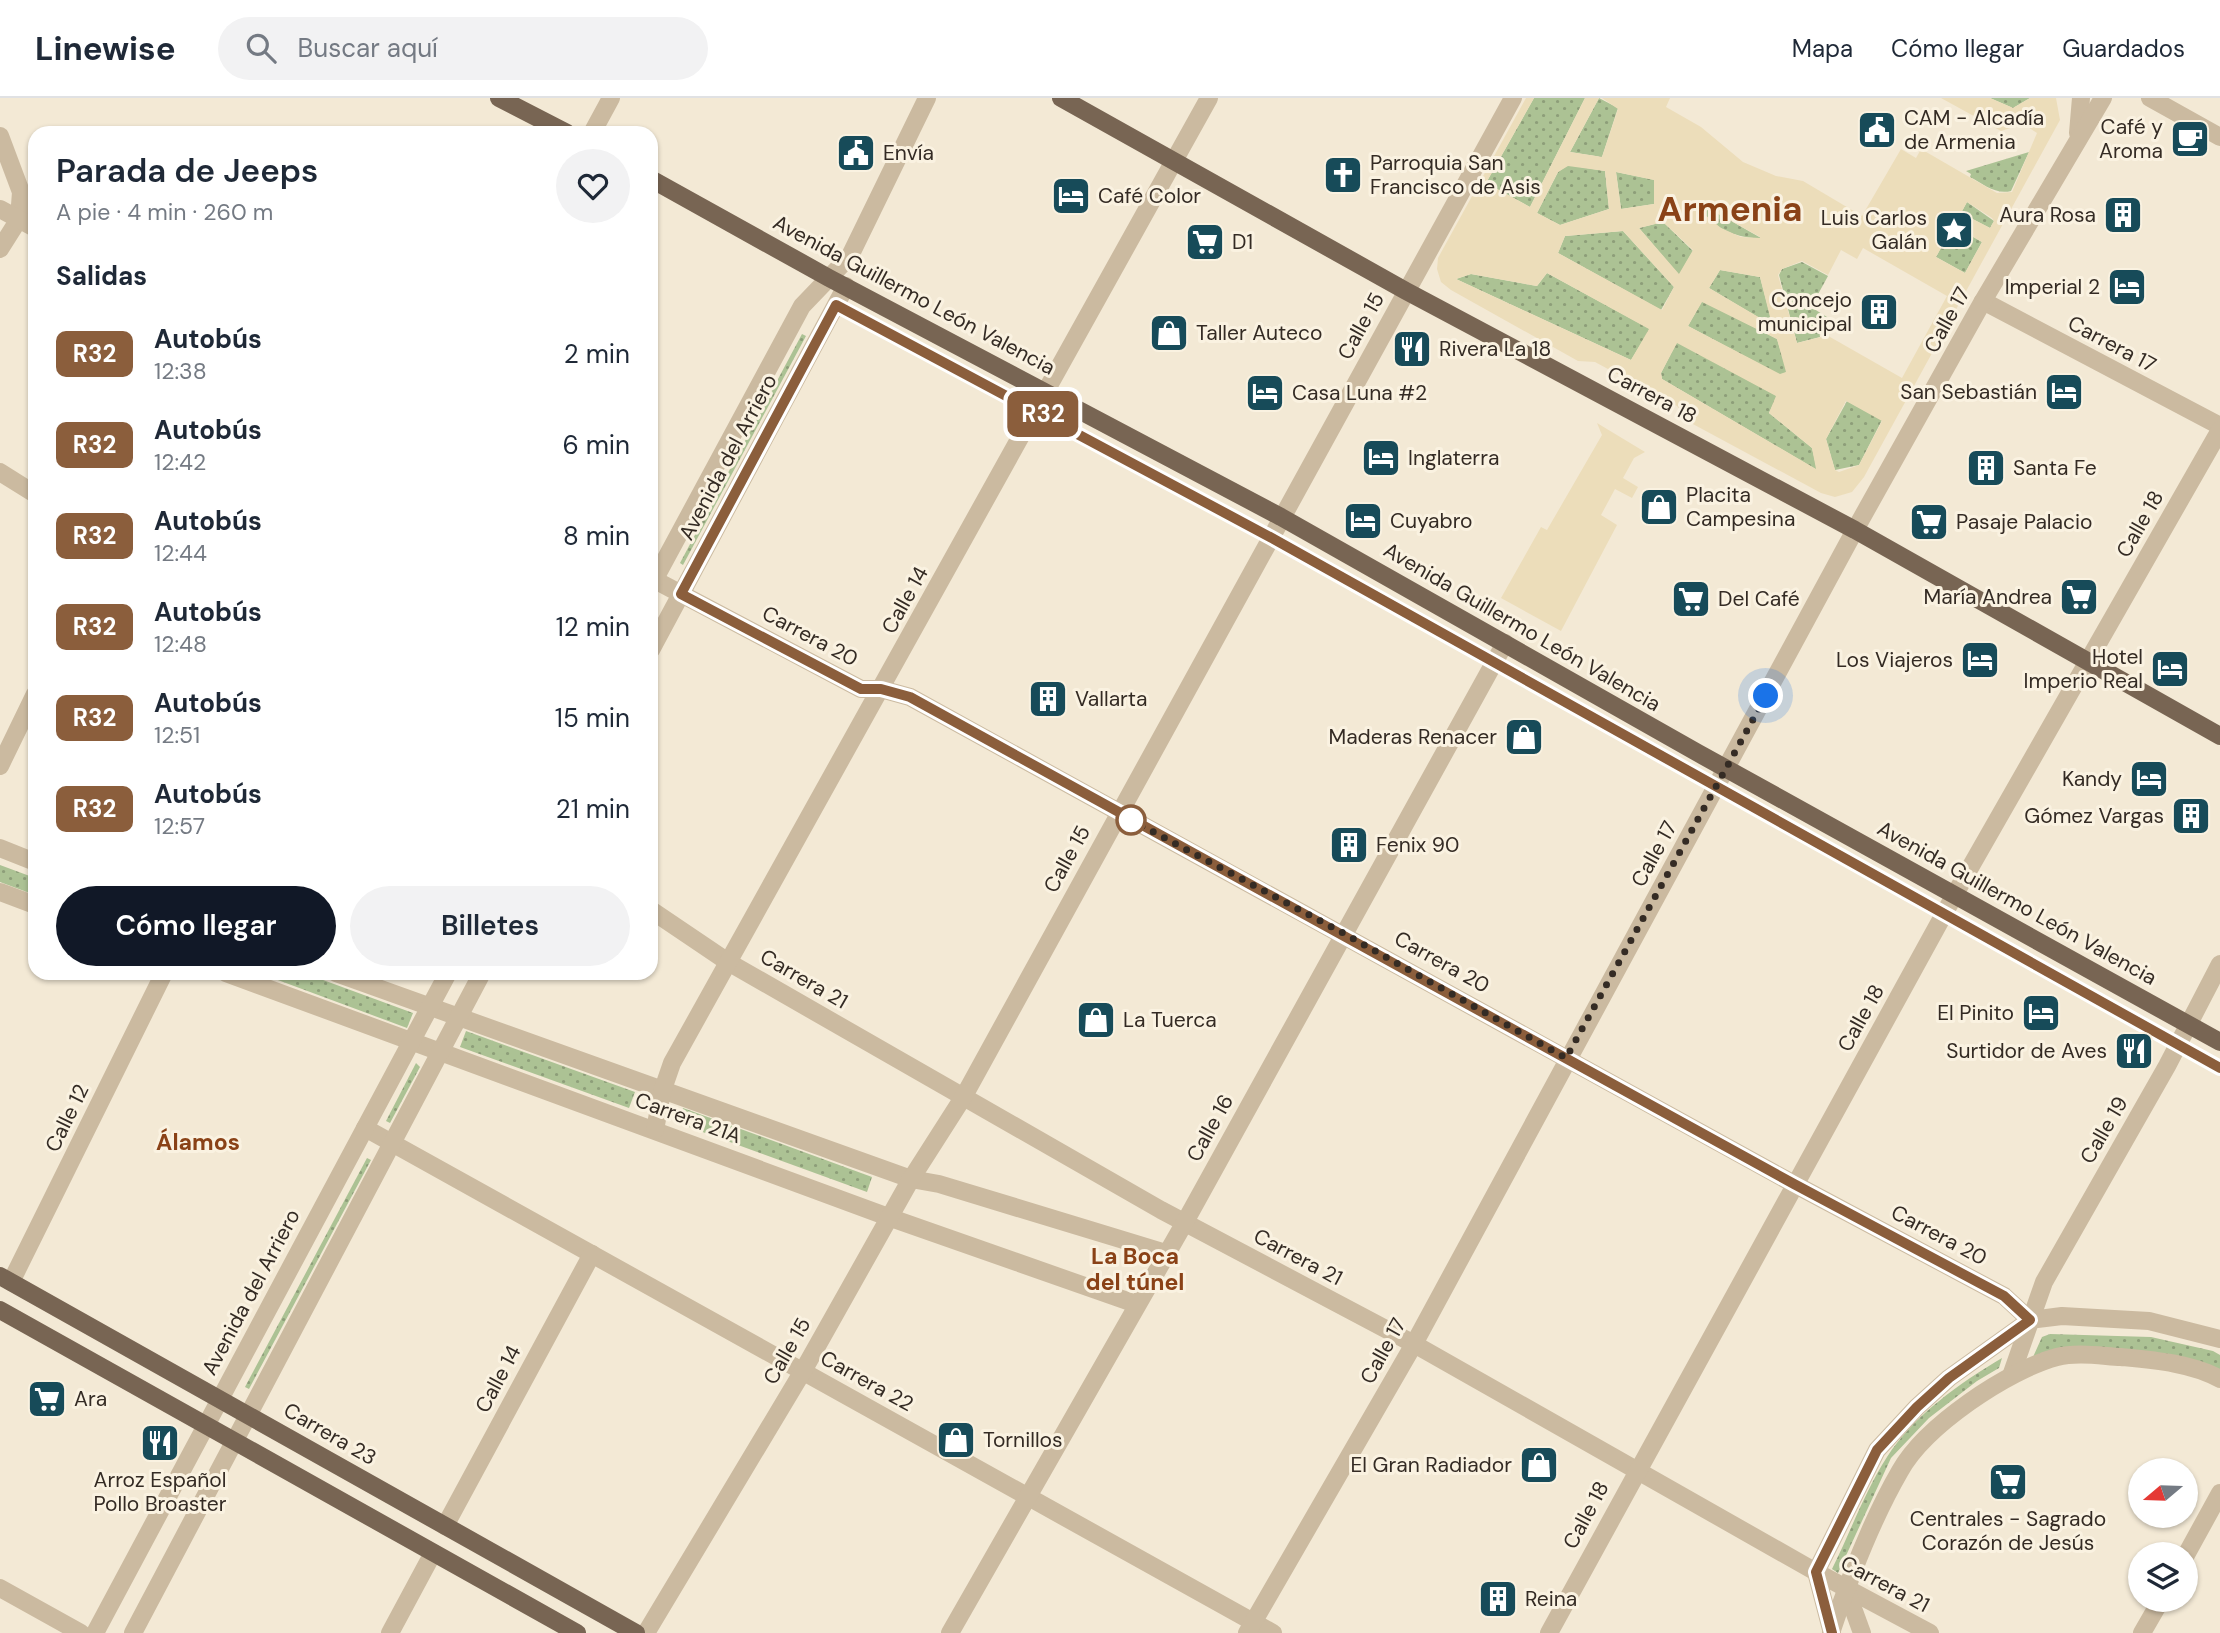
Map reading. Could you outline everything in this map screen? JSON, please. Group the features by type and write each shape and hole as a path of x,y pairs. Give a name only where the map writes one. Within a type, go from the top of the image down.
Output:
{"main road":[{"path":"499,98 553,126"},
{"name":"Carrera 18","path":"1061,98 1406,291 1855,530 2220,736"},
{"name":"Avenida Guillermo León Valencia","path":"658,183 829,278 1046,390 1281,517 1727,769 2220,1042"},
{"name":"Carrera 23","path":"6,1279 636,1633"},
{"path":"0,1310 577,1633"}],"street":[{"path":"596,126 611,98"},
{"name":"Avenida del Arriero","path":"658,571 802,306 850,256 927,98"},
{"name":"Calle 14","path":"655,1130 662,1092 672,1063 1209,98"},
{"name":"Calle 15","path":"646,1633 803,1371 911,1179 964,1096 1513,98"},
{"path":"2077,143 2081,98"},
{"name":"Calle 17","path":"1251,1628 1414,1344 1566,1058 1727,769 1855,530 1983,301 2103,98"},
{"path":"2150,98 2220,137"},
{"path":"0,136 22,192 27,224"},
{"path":"0,209 27,224"},
{"path":"0,249 27,224"},
{"name":"Avenida del Arriero","path":"658,637 846,286"},
{"name":"Carrera 17","path":"1983,301 2220,428"},
{"name":"Calle 18","path":"1549,1633 1636,1469 1955,894 2220,428"},
{"path":"0,472 28,490"},
{"name":"Carrera 20","path":"658,584 861,689 881,689 910,697 1118,813 1343,933 1794,1184 2004,1296 2030,1320"},
{"name":"Calle 16","path":"950,1633 1185,1222 1505,643"},
{"path":"0,766 28,708"},
{"path":"0,848 28,859"},
{"path":"0,892 28,902"},
{"name":"Carrera 21","path":"658,915 728,962 1185,1222 1414,1344 1846,1589 1930,1633"},
{"name":"Calle 19","path":"2012,1373 2044,1282 2167,1066 2220,964"},
{"name":"Calle 12","path":"6,1279 160,980"},
{"name":"Carrera 21A","path":"245,980 891,1218 1136,1304"},
{"name":"Carrera 21A","path":"357,980 662,1092 911,1179 939,1184 1166,1253"},
{"name":"Avenida del Arriero","path":"95,1633 444,980"},
{"path":"133,1633 478,980"},
{"name":"Carrera 22","path":"365,1128 1028,1496 1251,1628 1273,1633"},
{"name":"Calle 14","path":"445,1526 592,1254"},
{"path":"1831,1632 1816,1572 1877,1450 1917,1407 1949,1378 2030,1320 2062,1316 2149,1321 2220,1339"},
{"path":"1831,1632 1846,1589 1901,1468 1938,1428 2012,1373 2059,1356 2100,1356 2148,1360 2210,1373 2220,1378"},
{"path":"2193,1542 2220,1493"},
{"path":"390,1633 433,1553"},
{"path":"0,1588 81,1633"},
{"path":"1846,1589 1861,1633"},
{"path":"2143,1633 2154,1612"}],"green space":[{"path":"1534,98 1585,98 1530,207 1486,183"},
{"path":"1599,98 1618,108 1602,157 1570,152"},
{"path":"1990,98 2030,98 2013,108"},
{"path":"2029,152 2011,191 1990,188 1970,177 1971,174 1966,171"},
{"path":"1568,165 1605,171 1609,209 1560,225 1537,213 1558,172"},
{"path":"1616,172 1655,180 1654,204 1621,209"},
{"path":"1696,201 1761,238 1742,236 1714,224"},
{"path":"1967,202 1994,221 1990,228 1961,213"},
{"path":"1663,222 1693,251 1679,275 1639,228"},
{"path":"1953,225 1982,242 1965,273 1936,257"},
{"path":"1623,231 1674,287 1661,310 1558,253 1565,236"},
{"path":"1802,262 1828,276 1811,307 1827,317 1819,330 1820,337 1797,343 1779,275 1782,269"},
{"path":"1720,270 1760,277 1773,326 1709,288"},
{"path":"1547,273 1650,329 1631,360 1456,279 1471,274 1537,286"},
{"path":"1702,301 1777,339 1787,372 1780,375 1688,326"},
{"path":"802,334 806,336 683,565 680,563"},
{"path":"1677,342 1777,396 1769,413 1812,448 1817,470 1662,379 1661,373"},
{"path":"1847,401 1882,420 1859,465 1835,470 1826,439"},
{"path":"0,865 28,875 28,892 0,882"},
{"path":"278,980 323,980 413,1013 407,1028"},
{"path":"466,1031 635,1092 629,1108 460,1047"},
{"path":"416,1063 420,1067 390,1123 386,1121"},
{"path":"683,1108 872,1177 867,1192 678,1123"},
{"path":"367,1158 371,1160 249,1389 245,1387"},
{"path":"2050,1334 2151,1337 2213,1351 2220,1355 2220,1370 2210,1365 2146,1351 2033,1357 2042,1337"},
{"path":"2002,1358 1999,1368 1977,1381 1929,1418 1891,1458 1838,1573 1832,1569 1872,1484 1887,1457 1910,1427 1939,1401"}],"shaded area":[{"path":"1526,98 1534,98 1486,183 1530,207 1585,98 1599,98 1570,152 1602,157 1618,109 1602,98 1670,98 1666,107 1701,127 1743,162 1776,176 1803,181 1862,216 1901,149 1916,158 1921,149 1997,193 2012,192 2037,133 2023,124 2001,131 1941,98 1990,98 2013,108 2030,98 2056,98 2060,120 1864,477 1852,492 1835,497 1821,493 1691,423 1677,406 1595,362 1578,361 1451,290 1441,282 1437,269 1438,258","holes":["1568,166 1605,171 1609,209 1560,225 1537,213 1558,172","1616,172 1654,180 1654,204 1621,209","1697,202 1760,238 1741,237 1721,228 1704,214","1967,202 1994,221 1990,228 1961,213","1663,222 1693,250 1679,274 1639,228","1953,226 1982,242 1965,273 1936,257","1623,231 1674,287 1662,310 1558,253 1565,236","1863,248 1947,296 1902,378 1823,333 1821,337 1797,343 1778,275 1782,269 1802,261 1828,275 1841,250 1857,259","1720,270 1760,277 1772,325 1709,288","1547,273 1649,329 1631,360 1456,279 1471,274 1537,286","1702,302 1777,339 1786,372 1780,374 1688,326","1677,343 1776,396 1769,413 1812,448 1816,469 1662,379 1661,373","1846,401 1882,421 1859,465 1839,472 1835,470 1826,439"]},
{"path":"1597,423 1645,452 1634,458 1623,478 1638,487 1632,498 1615,489 1601,515 1617,525 1561,631 1501,598 1541,527 1547,530 1602,435"}],"bus line":[{"name":"R32","path":"1832,1633 1816,1572 1877,1450 1917,1407 1949,1378 2030,1320 2004,1296 1794,1184 1343,933 1118,813 910,697 881,689 861,689 681,594 836,305 1270,537 2220,1068"}],"place":[{"name":"CAM - Alcadía de Armenia","path":"1877,130"},
{"name":"Café y Aroma","path":"2190,139"},
{"name":"Envía","path":"856,153"},
{"name":"Parroquia San Francisco de Asis","path":"1343,175"},
{"name":"Café Color","path":"1071,196"},
{"name":"Aura Rosa","path":"2123,215"},
{"name":"Luis Carlos Galán","path":"1954,230"},
{"name":"D1","path":"1205,242"},
{"name":"Imperial 2","path":"2127,287"},
{"name":"Concejo municipal","path":"1879,312"},
{"name":"Taller Auteco","path":"1169,333"},
{"name":"Rivera La 18","path":"1412,349"},
{"name":"San Sebastián","path":"2064,392"},
{"name":"Casa Luna #2","path":"1265,393"},
{"name":"Inglaterra","path":"1381,458"},
{"name":"Santa Fe","path":"1986,468"},
{"name":"Placita Campesina","path":"1659,507"},
{"name":"Cuyabro","path":"1363,521"},
{"name":"Pasaje Palacio","path":"1929,522"},
{"name":"María Andrea","path":"2079,597"},
{"name":"Del Café","path":"1691,599"},
{"name":"Los Viajeros","path":"1980,660"},
{"name":"Hotel Imperio Real","path":"2170,669"},
{"name":"Vallarta","path":"1048,699"},
{"name":"Maderas Renacer","path":"1524,737"},
{"name":"Kandy","path":"2149,779"},
{"name":"Gómez Vargas","path":"2191,816"},
{"name":"Fenix 90","path":"1349,845"},
{"name":"El Pinito","path":"2041,1013"},
{"name":"La Tuerca","path":"1096,1020"},
{"name":"Surtidor de Aves","path":"2134,1051"},
{"name":"Ara","path":"47,1399"},
{"name":"Tornillos","path":"956,1440"},
{"name":"Arroz Español Pollo Broaster","path":"160,1443"},
{"name":"El Gran Radiador","path":"1539,1465"},
{"name":"Centrales - Sagrado Corazón de Jesús","path":"2008,1482"},
{"name":"Reina","path":"1498,1599"}],"district":[{"name":"Armenia","path":"1730,209"},
{"name":"Álamos","path":"198,1142"},
{"name":"La Boca del túnel","path":"1135,1269"}],"route":[{"path":"1131,820 1343,933 1566,1058 1766,696"}]}
